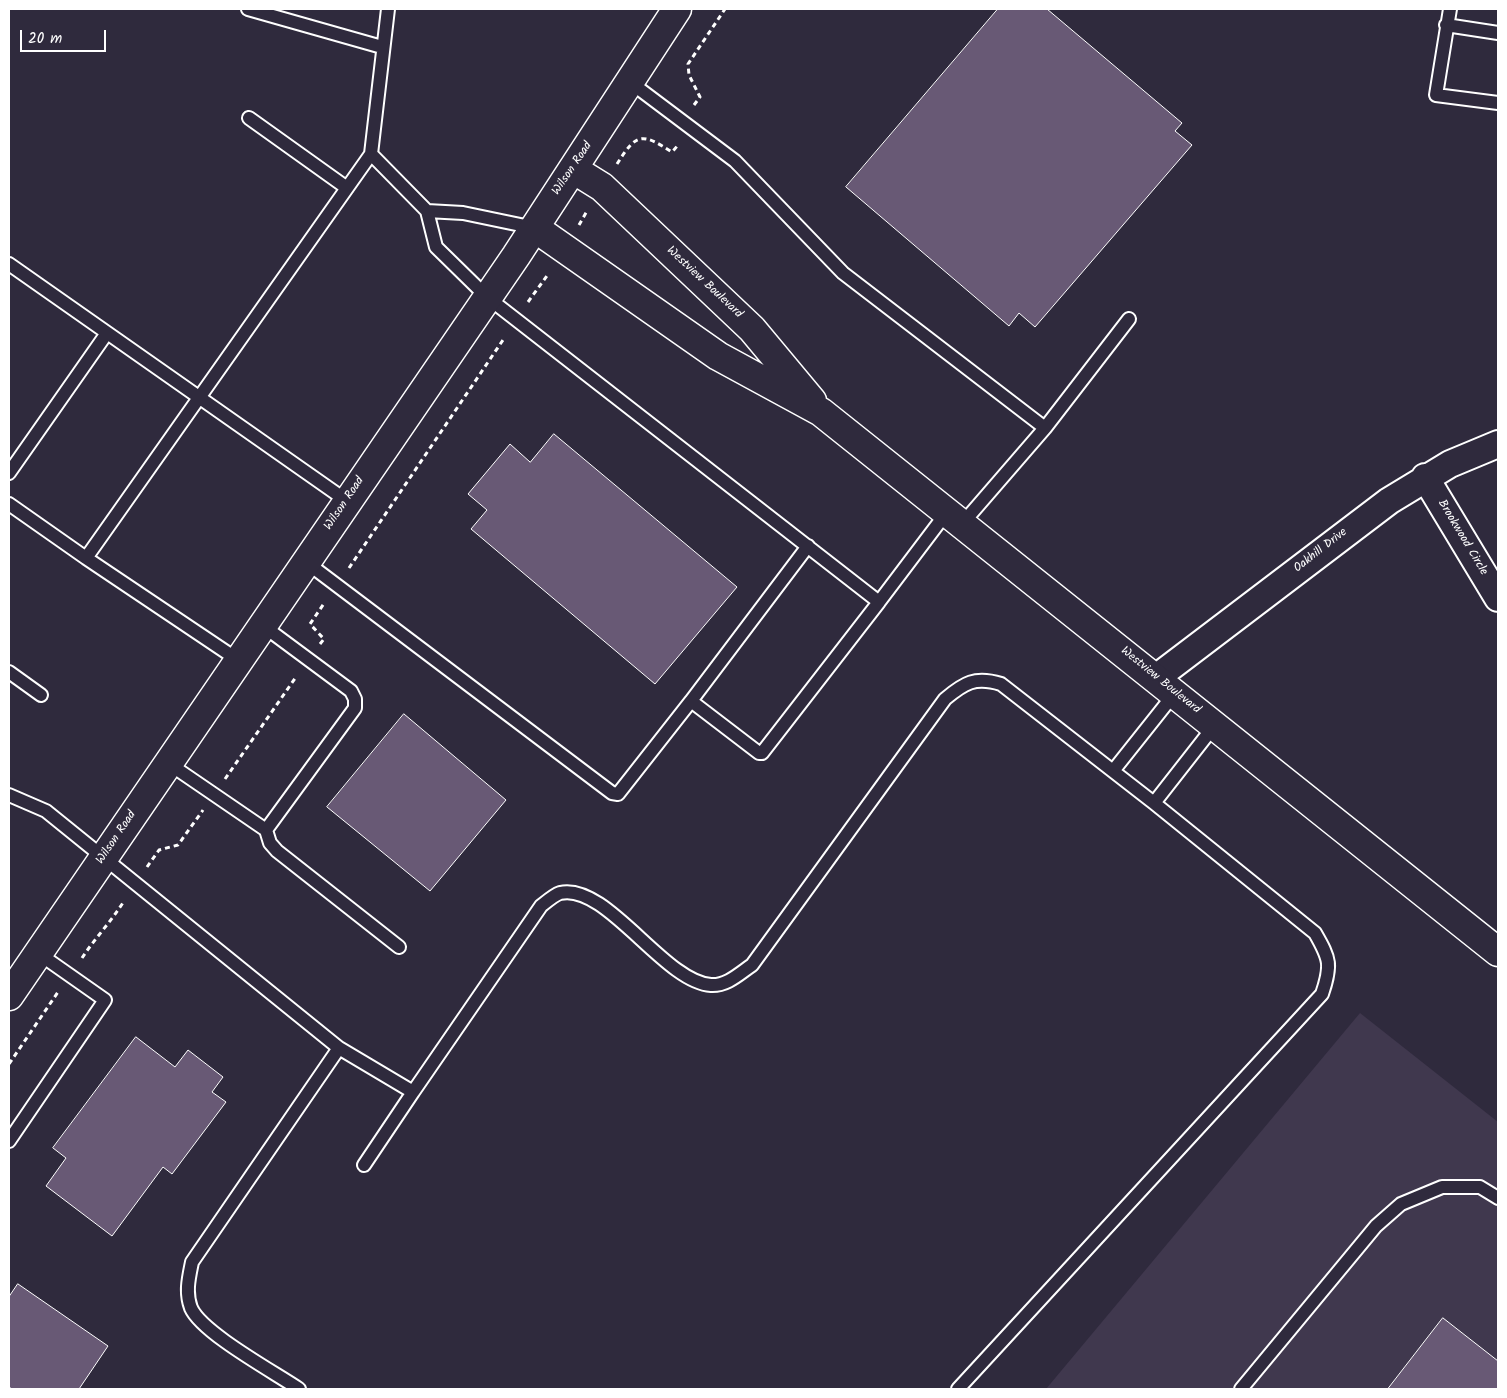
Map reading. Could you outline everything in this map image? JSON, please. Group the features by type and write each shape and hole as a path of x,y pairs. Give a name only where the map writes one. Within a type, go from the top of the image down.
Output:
{"street":[{"name":"Wilson Road","path":"9,996 535,228 677,9"},
{"name":"Westview Boulevard","path":"573,169 602,188 752,329 821,412"},
{"name":"Westview Boulevard","path":"535,228 718,356 821,412 1498,952"},
{"name":"Oakhill Drive","path":"1166,686 1357,523 1425,477 1475,452 1498,444"},
{"name":"Brookwood Circle","path":"1425,477 1498,598"}],"lane":[{"path":"248,9 382,47"},
{"path":"86,558 371,154 382,47 388,9"},
{"path":"1450,9 1436,95 1498,104"},
{"path":"1446,25 1498,33"},
{"path":"630,82 735,161 764,188 843,273 1046,428"},
{"path":"249,118 347,188"},
{"path":"371,154 427,211 436,247 487,297 879,602"},
{"path":"427,211 463,213 535,228"},
{"path":"9,264 347,501"},
{"path":"691,701 759,753 762,753 879,602 954,518 1046,428 1129,319"},
{"path":"9,473 107,333"},
{"path":"9,504 238,660"},
{"path":"306,562 612,793 618,794 624,789 808,546"},
{"path":"262,625 350,692 355,700 355,708 266,830"},
{"path":"9,672 41,695"},
{"path":"364,1166 412,1092 541,906 559,893 579,893 597,904 687,976 712,985 732,980 752,965 945,698 964,683 987,680 1000,684 1154,803 1315,933 1327,954 1328,975 1322,994 958,1389"},
{"path":"1113,772 1166,686"},
{"path":"1154,803 1215,725"},
{"path":"168,763 266,830 270,843 277,851 399,948"},
{"path":"9,795 46,811 339,1048 412,1092"},
{"path":"9,1141 105,1000 38,953"},
{"path":"299,1389 205,1326 192,1308 187,1287 192,1262 339,1048"},
{"path":"1241,1389 1376,1226 1401,1204 1442,1187 1480,1186 1498,1198"}],"path":[{"path":"9,1064 100,931 112,921 136,882 159,850 178,845 324,638 310,624 516,320 630,143 642,138 652,139 672,152 698,119 694,105 700,97 689,75 688,64 725,9"}],"shaded area":[{"path":"1360,1013 1498,1122 1498,1389 1046,1389"}],"building":[{"path":"998,9 1047,9 1182,123 1175,131 1192,145 1035,327 1019,313 1009,326 846,187"},
{"path":"554,434 737,587 655,684 471,529 487,510 468,494 510,444 530,462"},
{"path":"404,714 506,800 430,891 327,807"},
{"path":"136,1037 175,1067 188,1050 223,1077 212,1092 226,1102 172,1174 163,1167 112,1236 46,1186 66,1158 53,1148"},
{"path":"18,1284 108,1346 79,1389 12,1389 9,1387 9,1297"},
{"path":"1443,1318 1498,1361 1498,1389 1388,1389"}]}
